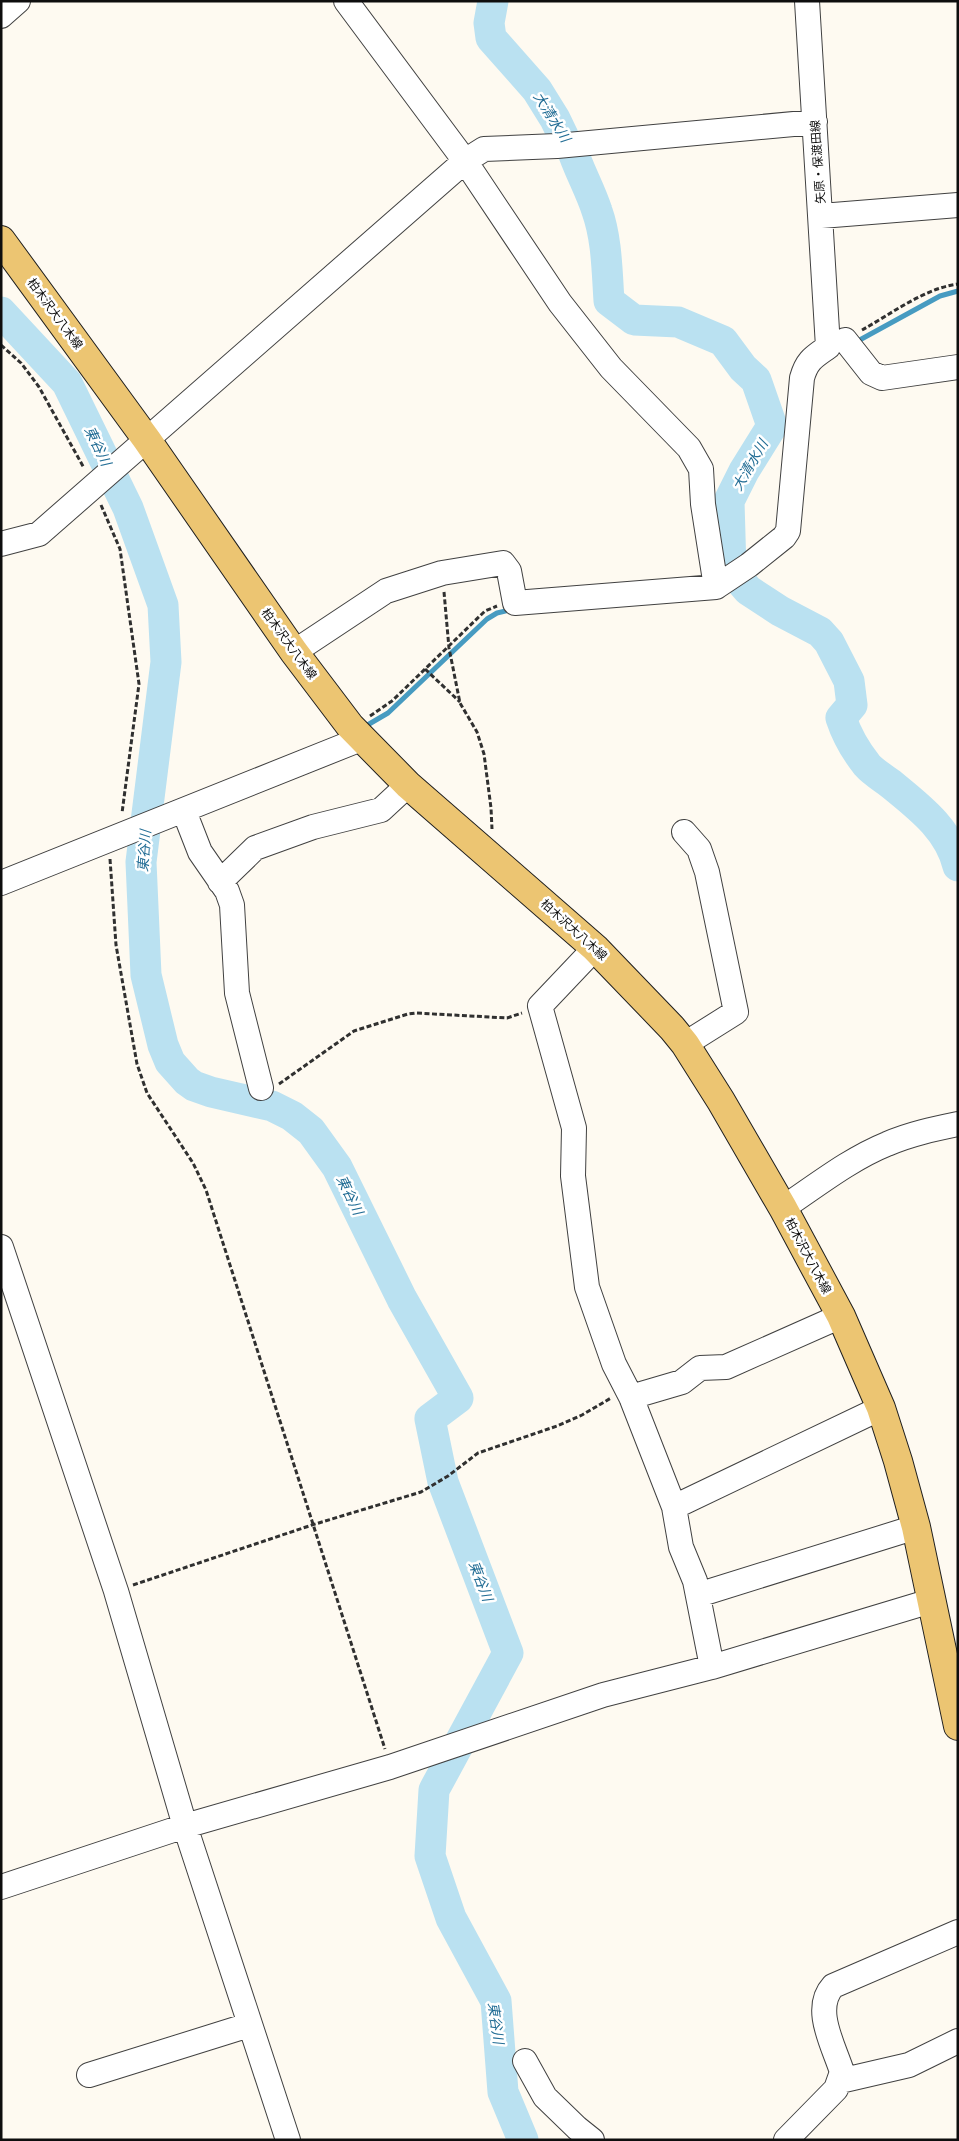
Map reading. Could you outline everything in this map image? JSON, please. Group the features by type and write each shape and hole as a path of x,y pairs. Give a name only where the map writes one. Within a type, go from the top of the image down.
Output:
{"main road":[{"name":"柏木沢大八木線","path":"1,240 147,440 294,652 363,728 408,785 595,948 654,1008 685,1044 721,1101 841,1316 881,1408 916,1528 957,1713"}],"street":[{"path":"1,16 18,1"},
{"path":"346,1 465,161 560,303 611,368 689,448 701,469 703,504 719,585"},
{"name":"矢原・保渡田線","path":"807,1 821,216 958,205"},
{"path":"1,544 39,534 465,161 484,149 557,146 815,122"},
{"path":"294,652 386,591 442,573 502,563 510,571 514,603 719,585 749,565 784,537 788,531 802,378 810,360 828,347 821,216"},
{"path":"845,340 871,374 882,378 958,367"},
{"path":"1,883 179,813 363,728"},
{"path":"220,882 255,848 313,827 381,810 408,785"},
{"path":"179,813 200,852 227,891 232,905 237,993 261,1088"},
{"path":"684,832 699,849 707,872 736,1012 685,1044"},
{"path":"595,948 540,1006 574,1128 573,1176 586,1287 614,1364 629,1393 674,1507 681,1547 695,1581 712,1667"},
{"path":"782,1208 862,1156 888,1143 928,1130 958,1124"},
{"path":"1,1247 116,1591 185,1826 288,2140"},
{"path":"629,1393 682,1382 700,1368 726,1367 841,1316"},
{"path":"674,1507 881,1408"},
{"path":"698,1595 916,1528"},
{"path":"1,1887 185,1826 390,1767 603,1695 712,1667 931,1601"},
{"path":"786,2140 840,2082 842,2072 823,2014 827,1993 833,1986 958,1932"},
{"path":"89,2075 249,2025"},
{"path":"840,2082 909,2065 958,2041"},
{"path":"525,2061 545,2097 592,2140"}],"path":[{"path":"845,340 931,291 945,285 958,284"},
{"path":"1,345 21,363 39,387 95,484 120,549 139,684 122,816 116,945 137,1064 146,1093 193,1163 206,1190 390,1767"},
{"path":"442,573 449,648 460,702"},
{"path":"363,728 449,648 485,611 504,604 514,603"},
{"path":"426,670 460,702 477,732 484,754 491,808 492,857"},
{"path":"261,1088 269,1091 354,1031 408,1014 507,1018 540,1006"},
{"path":"116,1591 312,1525 421,1492 448,1476 478,1453 565,1423 629,1393"}],"waterway":[{"name":"大清水川","path":"493,1 489,23 491,38 537,90 555,119 567,144 571,146 594,203 605,244 609,301 634,320 678,322 723,341 743,368 756,380 772,426 744,471 729,501 731,570 748,590 780,611 820,632 829,642 849,681 852,705 841,718 852,743 869,768 912,801 932,820 948,841 958,866"},
{"path":"856,342 940,296 958,291"},
{"name":"東谷川","path":"1,312 67,383 128,508 163,605 166,662 141,862 146,975 163,1045 170,1062 194,1086 211,1092 272,1106 292,1116 311,1131 337,1167 402,1299 458,1398 430,1419 443,1482 508,1653 434,1790 430,1856 451,1918 496,2001 503,2092 523,2140"},
{"path":"364,727 388,713 487,619 497,613 510,610"}]}
